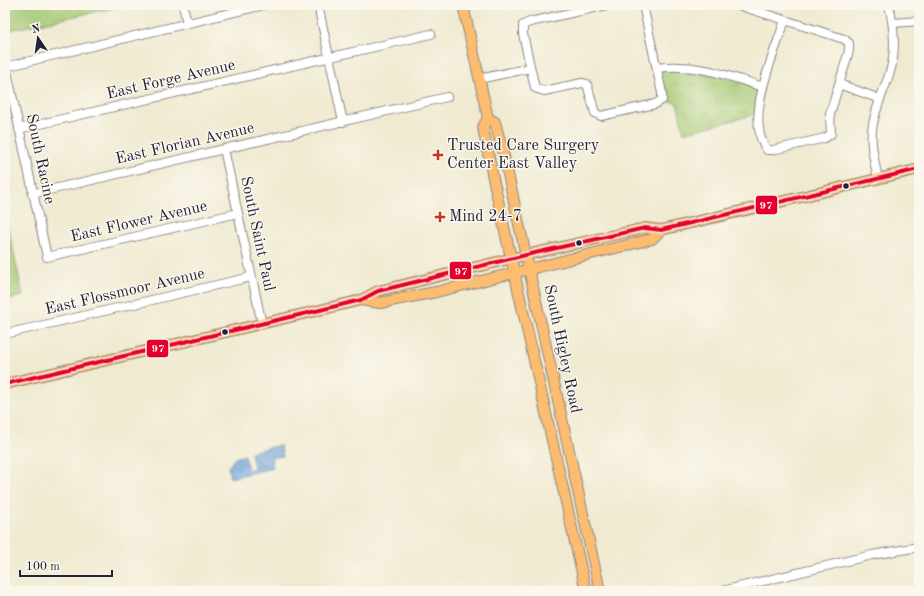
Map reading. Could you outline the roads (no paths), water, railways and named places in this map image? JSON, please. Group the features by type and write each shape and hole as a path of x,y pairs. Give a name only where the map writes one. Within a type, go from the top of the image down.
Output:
{"main road":[{"name":"South Higley Road","path":"463,5 488,118 483,127 514,273 586,591"},
{"name":"South Higley Road","path":"488,118 495,122 530,270 600,591"},
{"path":"5,384 361,300 378,291 526,254 645,228 661,230 919,169"},
{"path":"361,300 380,303 530,270 652,239 661,230"},
{"path":"537,372 546,386 556,424 560,427 564,427"},
{"path":"551,436 559,440 567,475 576,484"}],"street":[{"path":"183,5 187,23"},
{"path":"5,67 264,5"},
{"path":"318,5 343,122"},
{"path":"607,5 530,22 523,25 523,34 530,68 534,84 538,90 544,91 582,83 587,84 595,113 601,116 655,104 662,100 657,68 643,5"},
{"path":"738,5 785,20 844,39 849,43 849,51 830,114 831,134 826,138 767,150 762,144 757,114 763,87 785,20"},
{"path":"878,179 873,153 872,131 874,114 892,63 894,49 893,23 889,5"},
{"path":"893,23 919,21"},
{"name":"East Forge Avenue","path":"19,130 330,59 431,34"},
{"path":"657,68 675,66 694,67 763,87"},
{"name":"South Racine","path":"5,67 47,257"},
{"path":"479,79 530,68"},
{"path":"839,84 880,99"},
{"name":"East Florian Avenue","path":"32,194 448,97"},
{"name":"South Saint Paul","path":"224,150 262,324"},
{"name":"East Flower Avenue","path":"47,257 238,213"},
{"name":"East Flossmoor Avenue","path":"5,334 251,276"},
{"path":"722,591 749,589 872,555 919,547"}],"water":[{"path":"280,445 283,456 271,458 273,468 230,478 228,467 235,458 245,455 248,470 254,468 251,452"}],"place":[{"name":"Trusted Care Surgery Center East Valley","path":"438,155"},
{"name":"Mind 24-7","path":"440,217"}]}
